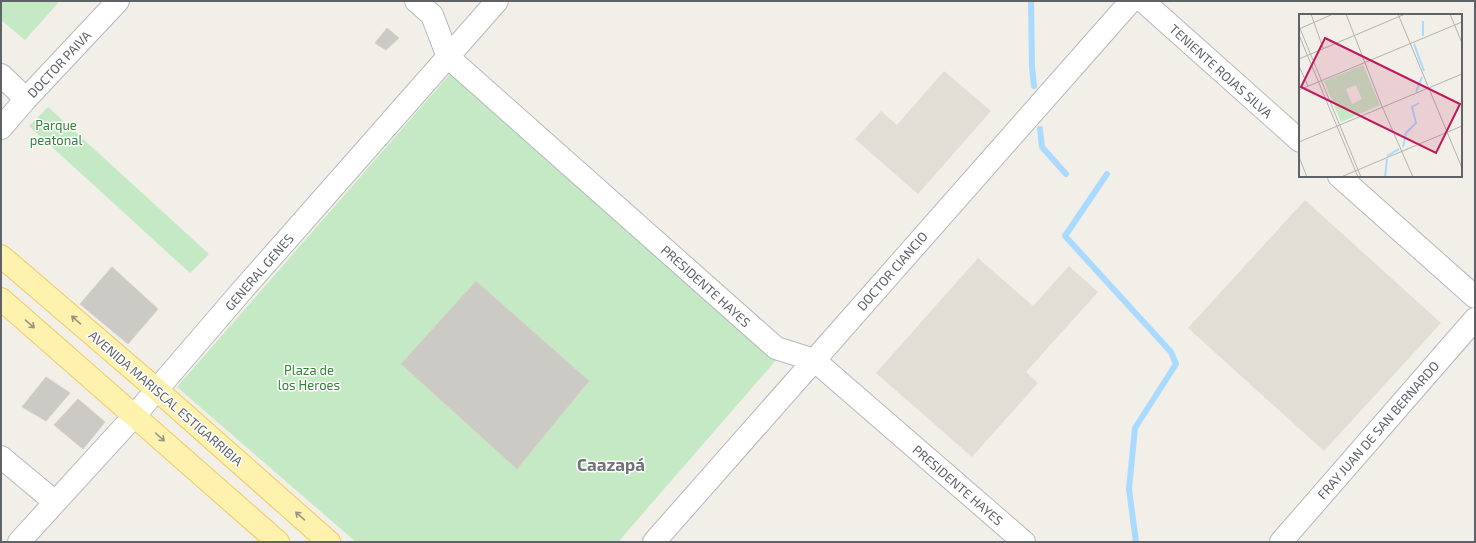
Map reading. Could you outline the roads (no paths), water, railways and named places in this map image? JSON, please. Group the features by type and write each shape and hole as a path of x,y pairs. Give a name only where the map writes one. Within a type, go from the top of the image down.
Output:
{"main road":[{"name":"AVENIDA MARISCAL ESTIGARRIBIA","path":"1,256 156,389 329,542"},
{"path":"1,299 278,542"}],"street":[{"name":"DOCTOR PAIVA","path":"1,128 26,99 118,1"},
{"name":"PRESIDENTE HAYES","path":"416,1 432,15 448,56 776,348 814,360 1024,542"},
{"name":"GENERAL GENES","path":"19,542 135,415 156,389 497,1"},
{"name":"DOCTOR CIANCIO","path":"654,542 1131,1"},
{"name":"TENIENTE ROJAS SILVA","path":"1143,1 1299,140"},
{"path":"1,74 26,99"},
{"path":"1340,177 1475,298"},
{"name":"FRAY JUAN DE SAN BERNARDO","path":"1282,542 1475,319"},
{"path":"1,457 55,502"}],"waterway":[{"path":"1031,1 1032,67 1034,86"},
{"path":"1040,129 1042,147 1066,174"},
{"path":"1107,174 1065,236 1171,352 1176,364 1135,428 1129,489 1136,542"}],"district":[{"name":"Caazapá","path":"611,464"}],"park label":[{"name":"Parque peatonal","path":"56,132"},
{"name":"Plaza de los Heroes","path":"309,378"}]}
